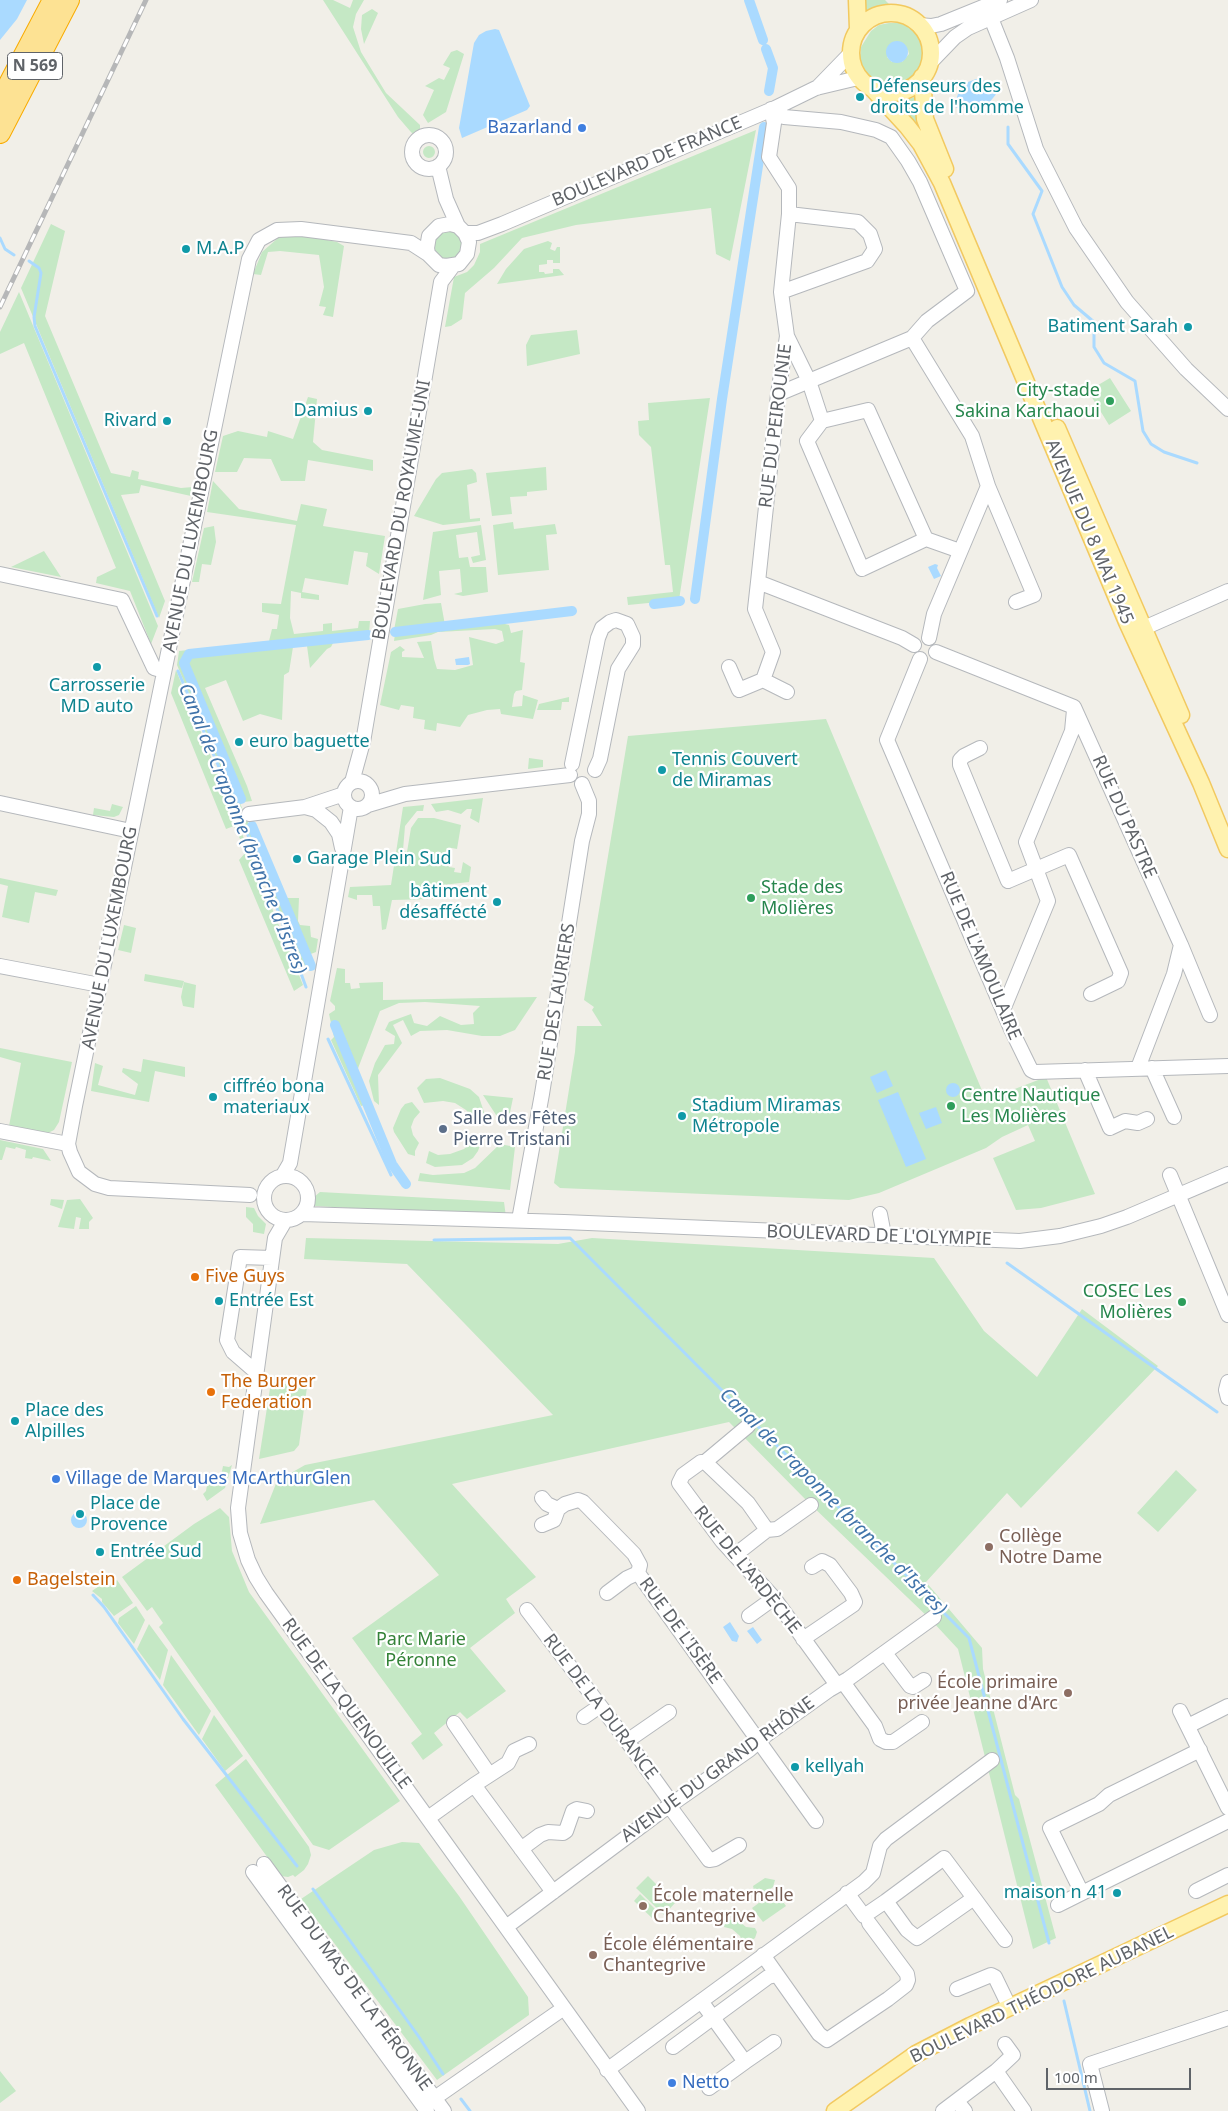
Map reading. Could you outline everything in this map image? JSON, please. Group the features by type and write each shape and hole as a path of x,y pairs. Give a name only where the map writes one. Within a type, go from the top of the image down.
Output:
{"highway":[{"name":"N 569","path":"0,101 53,0"},
{"name":"N 569","path":"0,133 69,0"}],"main road":[{"path":"857,0 858,29"},
{"path":"892,0 913,21 929,43 926,70 910,88 900,93 888,94 873,89 858,78 852,66 850,54 852,41 858,29 876,16 897,14 913,21"},
{"name":"AVENUE DU 8 MAI 1945","path":"926,70 925,119 929,131 1228,822"},
{"name":"AVENUE DU 8 MAI 1945","path":"873,89 921,144 942,183 1125,617 1228,849"},
{"name":"BOULEVARD THÉODORE AUBANEL","path":"835,2111 916,2054 1228,1904"}],"street":[{"path":"913,21 931,26 941,24 1000,0"},
{"path":"926,70 955,37 968,28 1030,0"},
{"path":"991,18 1007,58 1036,149 1076,228 1127,302 1186,370 1228,409"},
{"name":"BOULEVARD DE FRANCE","path":"816,88 850,54"},
{"name":"BOULEVARD DE FRANCE","path":"467,235 773,109 816,88 858,78"},
{"path":"773,109 784,118 841,122 876,130 891,137 920,182 967,291 927,321 912,338 778,394"},
{"name":"RUE DU PEIROUNIE","path":"763,680 773,652 755,609 778,394 787,336 781,292 790,214 789,188 769,157 774,123 773,109"},
{"path":"438,166 446,199 467,235 464,259 453,266 442,279 427,248 429,236 435,229 444,225 467,235"},
{"path":"444,225 446,199"},
{"path":"781,292 867,261 875,249 870,234 858,222 790,214"},
{"name":"AVENUE DU LUXEMBOURG","path":"68,1144 249,259 259,240 277,230 302,229 412,243 432,258"},
{"name":"AVENUE DU LUXEMBOURG","path":"412,243 429,236"},
{"path":"432,258 446,266 453,266"},
{"name":"BOULEVARD DU ROYAUME-UNI","path":"363,742 364,766 372,798 355,800 363,742 442,279"},
{"path":"787,336 809,381 822,421"},
{"path":"912,338 972,436 988,486 1034,595 1016,602"},
{"path":"926,539 868,410 822,421 807,441 862,569 926,539 960,551"},
{"path":"929,638 934,614 988,486"},
{"path":"0,574 122,600 154,668 164,671"},
{"path":"758,582 902,638 914,645"},
{"path":"1144,628 1228,591"},
{"path":"616,620 627,624 633,637 632,644 618,669 600,758 594,770 593,778 582,784 575,782 571,770 598,638 602,628 616,620"},
{"path":"922,638 929,638 936,645 936,652 931,658 920,659 914,651 914,645 922,638"},
{"path":"936,652 1074,706 1072,731 1026,842 1048,901 1003,1010"},
{"name":"RUE DE L'AMOULAIRE","path":"920,659 887,740 1028,1066 1033,1072 1228,1066"},
{"path":"729,667 739,690 763,680 787,692"},
{"name":"RUE DU PASTRE","path":"1074,706 1181,945 1210,1015"},
{"path":"980,748 964,756 960,760 960,766 1008,881 1070,855 1121,973 1121,978 1118,981 1091,994"},
{"path":"249,814 571,770 578,760 587,760 594,770"},
{"path":"290,1177 290,1163 343,852 355,800 361,781 369,786 405,794"},
{"name":"RUE DES LAURIERS","path":"519,1220 542,1094 582,841 589,814 589,801 582,784"},
{"path":"0,803 131,831"},
{"path":"305,807 316,810 331,822 338,834 343,852"},
{"path":"1138,1068 1174,974 1181,945"},
{"path":"0,966 100,986"},
{"path":"1152,1068 1174,1118"},
{"path":"1085,1070 1110,1128 1125,1121 1138,1123 1147,1119"},
{"path":"0,1131 68,1144 71,1158 79,1172 88,1180 101,1187 250,1195 276,1178 290,1177 306,1189 308,1196 304,1210 293,1220 285,1221 268,1212 250,1195"},
{"name":"BOULEVARD DE L'OLYMPIE","path":"304,1210 318,1214 519,1220 992,1241 1046,1238 1101,1226 1179,1196 1228,1174"},
{"path":"1170,1175 1228,1314"},
{"path":"268,1183 263,1195 268,1212"},
{"name":"RUE DE LA QUENOUILLE","path":"268,1212 275,1238"},
{"path":"880,1214 884,1235"},
{"name":"RUE DE LA QUENOUILLE","path":"285,1221 275,1238 238,1508 240,1533 248,1560 266,1593 638,2111"},
{"path":"256,1372 233,1352 227,1340 240,1257 272,1258"},
{"path":"1228,1382 1226,1390 1228,1398"},
{"path":"748,1426 705,1462 748,1503 767,1530"},
{"name":"RUE DE L'ARDÈCHE","path":"705,1462 701,1462 683,1475 679,1483 722,1542 774,1598 803,1638 875,1726 880,1739 886,1742 893,1742 922,1722"},
{"path":"542,1498 547,1504 558,1509 554,1520 542,1525"},
{"name":"RUE DE L'ISÈRE","path":"558,1509 571,1501 583,1502 634,1554 640,1565 638,1573 760,1740 816,1821"},
{"path":"735,1555 767,1530 778,1528 811,1505"},
{"path":"803,1638 855,1602 851,1593 830,1565 822,1561 812,1567"},
{"path":"607,1593 627,1578 638,1573"},
{"path":"749,1616 774,1598"},
{"name":"RUE DE LA DURANCE","path":"527,1610 627,1741 709,1860 715,1859 739,1845"},
{"name":"AVENUE DU GRAND RHÔNE","path":"506,1927 749,1750 760,1740 934,1617"},
{"path":"884,1653 910,1686 913,1687 924,1680"},
{"path":"584,1717 600,1706"},
{"path":"1188,1726 1228,1706"},
{"path":"1180,1711 1228,1808"},
{"path":"627,1741 668,1712"},
{"path":"454,1723 489,1774"},
{"path":"428,1818 489,1774 508,1763 514,1751 529,1744"},
{"path":"1082,1893 1048,1825 1099,1804 1109,1795 1200,1750"},
{"path":"607,2070 847,1894 873,1873 880,1846 886,1839 992,1760"},
{"path":"474,1785 553,1892"},
{"path":"521,1850 540,1835 548,1832 563,1833 566,1831 573,1811 577,1809 587,1811"},
{"path":"1058,1905 1228,1820"},
{"path":"847,1894 864,1916 944,1858 1005,1940"},
{"name":"RUE DU MAS DE LA PÉRONNE","path":"259,1868 429,2105 444,2111"},
{"path":"1196,1891 1228,1874"},
{"path":"886,1900 907,1930 917,1938 974,1898"},
{"path":"763,1955 820,2034 827,2040 888,1999 906,1984 908,1980 907,1974 869,1923"},
{"path":"673,2047 768,1978 777,1975"},
{"path":"957,1989 991,1975 995,1977 1010,2008"},
{"path":"701,2001 745,2062"},
{"path":"429,2105 564,2008"},
{"path":"1102,2111 1090,2064 1228,2018"},
{"path":"710,2088 774,2042"},
{"path":"943,2111 961,2106 1013,2055 1005,2044"},
{"path":"996,2071 1024,2111"}],"green space":[{"path":"323,0 333,0 350,8 353,0 364,0 356,14 353,27 361,52 386,93 420,125 418,135 415,136 398,117"},
{"path":"864,0 885,0 890,5 889,9 873,11 865,16"},
{"path":"372,9 378,13 364,44 361,29 362,15"},
{"path":"900,23 909,27 917,34 922,43 925,53 919,73 912,81 902,86 882,86 866,75 862,66 860,57 861,47 871,31 879,25","holes":["887,50 908,50 909,54 902,62 892,62 887,57"]},
{"path":"457,50 464,54 446,112 428,123 423,115 434,90 425,86 439,78 444,80 450,68 443,65 451,52"},
{"path":"919,96 926,141 894,103"},
{"path":"756,130 730,261 716,254 711,208 576,225 522,238 494,268 465,293 462,319 451,326 445,327 454,277 467,272 474,265 480,252 480,244"},
{"path":"427,146 431,146 435,152 431,158 427,158 423,154 423,150"},
{"path":"51,224 65,231 45,316 111,473 130,477 132,470 139,472 138,479 181,488 193,487 191,496 141,485 139,493 121,495 165,601 159,618 21,288"},
{"path":"447,230 457,235 462,245 457,255 447,260 437,255 432,245 437,235"},
{"path":"292,233 337,242 344,246 333,317 323,315 326,307 319,306 324,287 319,255 280,251 268,252 261,275 253,274 262,252 278,238"},
{"path":"548,241 552,243 550,249 555,251 557,247 560,247 560,263 553,263 553,260 547,260 547,264 539,265 539,272 544,272 545,274 553,273 553,269 559,269 564,275 497,284 506,269 524,249"},
{"path":"19,292 158,626 151,644 130,591 96,583 97,577 116,568 24,343 0,354 0,332"},
{"path":"577,330 580,354 527,366 526,345 531,335"},
{"name":"City-stade Sakina Karchaoui","path":"1110,378 1131,411 1109,425 1088,391"},
{"path":"308,397 317,399 313,442 322,450 373,460 373,471 308,460 305,481 281,481 271,459 244,458 237,472 215,472 223,436 238,431 267,437 268,431 293,439"},
{"path":"710,398 679,600 628,605 627,597 673,592 670,565 665,565 651,447 639,435 638,421 649,420 648,403"},
{"path":"546,467 547,490 527,492 527,496 510,497 512,514 492,516 486,473"},
{"path":"472,469 476,473 477,482 467,485 470,519 480,518 480,521 443,525 414,516 436,479 442,473"},
{"path":"213,481 239,509 297,521 301,504 327,509 323,526 385,536 379,574 366,566 368,553 354,551 348,585 305,578 302,592 319,595 319,600 301,598 301,593 291,591 290,618 294,634 323,631 323,624 332,623 332,631 358,628 359,621 370,621 369,634 189,653 182,663 307,965 300,966 264,871 177,665 179,651 269,641 272,629 277,629 279,615 262,612 262,603 281,604 296,525 207,512"},
{"path":"513,522 514,529 555,524 557,534 546,535 549,570 498,575 493,525"},
{"path":"481,525 486,560 473,563 471,557 480,555 477,532 456,535 459,558 468,557 470,567 486,567 488,592 463,596 454,594 462,592 460,569 439,571 441,595 423,600 433,532"},
{"path":"214,526 216,542 211,565 202,564 199,582 192,582 204,528"},
{"path":"44,551 61,577 11,567"},
{"path":"441,603 445,625 394,630 398,609"},
{"path":"501,623 509,625 511,633 523,630 520,662 525,663 522,690 516,691 514,694 512,707 522,706 523,695 538,700 533,719 501,714 500,709 487,710 468,715 460,727 437,723 436,731 424,729 425,720 413,718 414,707 401,705 399,710 380,705 391,652 400,646 405,650 402,652 402,657 424,658 417,642 431,641 437,669 455,670 473,665 469,637 496,644 504,641 502,631 495,629 438,632 431,635 394,641 395,634"},
{"path":"368,637 368,639 333,643 310,668 307,646 293,647 289,672 284,675 282,720 260,714 243,721 226,680 205,688 252,801 244,802 187,663 191,656"},
{"path":"176,670 303,985 294,991 239,860 246,852 234,826 226,829 171,693"},
{"path":"569,697 569,702 562,702 561,710 537,710 539,704"},
{"name":"Stade des Molières","path":"826,719 986,1100 1046,1077 1095,1194 1041,1208 1016,1210 993,1158 1035,1141 1028,1125 1002,1137 986,1148 879,1193 849,1200 560,1188 554,1183 575,1052 577,1026 602,1026 592,1010 594,1007 584,1000 628,736"},
{"path":"529,758 543,760 543,767 528,769"},
{"path":"483,798 479,823 470,818 472,809 467,809 461,814 448,810 436,812 431,804"},
{"path":"112,804 123,807 119,815 114,817 93,815 94,808 110,811"},
{"path":"424,805 423,811 417,811 405,826 403,850 407,852 411,828 418,818 434,818 461,825 457,849 452,848 449,867 455,868 454,872 461,873 463,862 471,867 469,882 434,886 433,899 392,900 386,929 382,930 380,906 373,906 372,895 357,895 357,900 348,897 350,887 391,885 403,807"},
{"path":"0,878 58,890 56,896 35,892 29,923 2,917 8,886 0,884"},
{"path":"285,898 299,898 298,921 300,925 310,926 311,937 318,939 316,952 308,955"},
{"path":"124,925 136,928 131,953 118,950"},
{"path":"337,968 345,969 345,983 350,983 351,989 360,988 359,983 383,982 383,1000 537,997 515,1030 500,1036 482,1036 447,1030 420,1031 411,1036 403,1020 393,1025 402,1043 378,1075 379,1105 374,1101 369,1081 375,1063 385,1045 394,1044 395,1036 385,1030 389,1022 411,1014 414,1023 427,1026 440,1016 461,1025 474,1024 473,1013 480,1006 425,1002 399,1003 380,1011 357,1071 365,1105 361,1106 331,1040 334,1037 329,1014 335,1010 335,1006 330,1001"},
{"path":"145,974 184,981 182,988 144,981"},
{"path":"184,982 196,985 194,1008 183,1006 181,997"},
{"path":"0,1048 72,1062 59,1122 54,1130 48,1133 9,1126 21,1063 0,1057"},
{"path":"143,1059 185,1067 185,1077 155,1071 149,1102 91,1091 95,1063 103,1066 98,1085 135,1095 138,1084 122,1072 123,1068 141,1072"},
{"path":"440,1078 470,1089 479,1097 485,1115 474,1119 466,1110 455,1103 443,1101 424,1103 417,1088 426,1079"},
{"path":"483,1095 513,1098 508,1122 498,1118"},
{"path":"412,1102 420,1112 414,1119 411,1127 413,1135 419,1143 415,1156 408,1154 393,1128 401,1109 405,1104"},
{"path":"475,1138 482,1140 478,1151 473,1158 462,1165 435,1167 426,1163 429,1151 438,1155 450,1154 464,1149"},
{"path":"0,1140 43,1149 51,1161 33,1157 32,1159 25,1158 26,1150 16,1147 15,1149 6,1147 2,1160 0,1160"},
{"path":"500,1144 515,1147 510,1190 418,1181 420,1173 433,1175 464,1173 475,1168"},
{"path":"320,1192 504,1202 506,1217 315,1206 314,1197"},
{"path":"51,1199 64,1200 62,1209 50,1205"},
{"path":"80,1199 93,1218 89,1222 89,1229 79,1229 81,1218 76,1217 74,1229 58,1227 67,1200"},
{"path":"246,1207 254,1208 258,1216 266,1224 264,1234 253,1232 253,1224 246,1217"},
{"name":"Parc Marie Péronne","path":"306,1238 558,1244 592,1238 934,1258 984,1331 1037,1377 1082,1309 1158,1366 1021,1508 1007,1493 926,1582 982,1648 983,1669 1015,1795 1019,1799 1056,1938 1033,1949 958,1649 932,1621 809,1503 729,1422 452,1484 536,1577 506,1599 515,1613 470,1648 506,1691 467,1719 460,1712 434,1733 443,1745 423,1760 411,1743 422,1734 352,1638 439,1575 374,1500 260,1524 277,1481 305,1465 553,1415 407,1264 304,1259"},
{"path":"271,1382 307,1387 299,1445 294,1451 259,1459"},
{"path":"232,1465 225,1488 207,1501 203,1494 206,1491 209,1474 221,1476 223,1466 229,1467"},
{"path":"1176,1470 1197,1490 1158,1532 1137,1513"},
{"path":"220,1508 229,1517 232,1551 249,1592 400,1801 329,1850 313,1845 159,1627 163,1623 152,1607 147,1611 122,1577 194,1524"},
{"path":"117,1580 133,1603 114,1616 102,1602 102,1599 92,1591 106,1581 110,1585"},
{"path":"136,1606 145,1620 134,1644 118,1623 119,1618"},
{"path":"149,1624 168,1650 160,1680 137,1649"},
{"path":"171,1655 211,1711 199,1735 163,1685"},
{"path":"214,1715 243,1756 225,1771 202,1739"},
{"path":"246,1759 309,1847 311,1855 308,1864 295,1877 293,1875 288,1877 281,1876 215,1785"},
{"path":"402,1842 419,1843 459,1896 528,1997 529,2015 437,2080 301,1899 374,1850"},
{"path":"648,1876 675,1903 664,1915 636,1888"},
{"path":"765,1878 775,1880 773,1887 760,1896 755,1894 753,1886"},
{"path":"775,1891 786,1906 763,1922 752,1908"},
{"path":"640,1894 658,1912 652,1918 634,1901"},
{"path":"729,1919 734,1922 740,1922 746,1927 755,1928 757,1932 755,1938 748,1943 742,1941 740,1936 732,1929 724,1927 725,1922"},
{"path":"0,2071 16,2091 0,2103"}],"water":[{"path":"0,0 27,0 17,19 0,40"},
{"path":"495,29 499,30 530,106 527,110 462,138 459,128 474,43 479,35"},
{"path":"897,41 905,44 908,52 905,60 897,63 889,60 886,52 889,44"},
{"path":"976,79 991,82 998,92 988,104 981,108 957,108 954,106 958,94 968,82"},
{"path":"935,564 938,565 937,568 941,576 934,579 928,567"},
{"path":"469,657 470,664 456,665 455,659"},
{"path":"886,1070 893,1086 877,1093 870,1077"},
{"path":"950,1083 956,1083 960,1090 956,1097 950,1097 946,1093 946,1087"},
{"path":"898,1092 926,1159 906,1167 878,1100"},
{"path":"936,1107 942,1123 926,1129 919,1113"},
{"path":"76,1512 82,1512 87,1517 85,1526 76,1528 71,1523 71,1517"},
{"path":"730,1622 739,1636 737,1642 732,1641 723,1627"},
{"path":"753,1627 762,1640 757,1644 747,1631"}],"waterway":[{"path":"749,0 763,40"},
{"path":"766,49 773,68 769,91"},
{"path":"695,599 722,399 764,127"},
{"path":"1008,127 1008,144 1042,191 1033,214 1062,287 1074,305 1094,322 1094,347 1104,363 1135,381 1143,431 1151,444 1164,452 1197,463"},
{"name":"Canal de Craponne (branche d'Istres)","path":"0,238 5,249 14,255"},
{"name":"Canal de Craponne (branche d'Istres)","path":"29,261 39,268 41,273 34,317 35,326 157,616"},
{"path":"654,604 680,601"},
{"path":"395,632 572,611"},
{"path":"241,799 184,663 189,654 368,635"},
{"name":"Canal de Craponne (branche d'Istres)","path":"178,671 264,873 306,987"},
{"path":"252,826 311,966"},
{"path":"335,1025 392,1164 406,1184"},
{"name":"Canal de Craponne (branche d'Istres)","path":"328,1039 391,1175"},
{"name":"Canal de Craponne (branche d'Istres)","path":"434,1240 570,1238 969,1638 1049,1943"},
{"path":"1007,1263 1217,1412"},
{"path":"93,1595 104,1607 183,1719 297,1866"},
{"path":"313,1889 419,2037 443,2074"},
{"name":"Canal de Craponne (branche d'Istres)","path":"1064,2001 1090,2111"},
{"path":"461,2099 470,2111"}],"railway":[{"path":"0,307 146,0"}],"place":[{"name":"Défenseurs des droits de l'homme","path":"860,97"},
{"name":"Bazarland","path":"582,128"},
{"name":"M.A.P","path":"186,249"},
{"name":"Batiment Sarah","path":"1188,327"},
{"name":"City-stade Sakina Karchaoui","path":"1110,401"},
{"name":"Damius","path":"368,411"},
{"name":"Rivard","path":"167,421"},
{"name":"Carrosserie MD auto","path":"97,667"},
{"name":"euro baguette","path":"239,742"},
{"name":"Tennis Couvert de Miramas","path":"662,770"},
{"name":"Garage Plein Sud","path":"297,859"},
{"name":"Stade des Molières","path":"751,898"},
{"name":"bâtiment désaffécté","path":"497,902"},
{"name":"ciffréo bona materiaux","path":"213,1097"},
{"name":"Centre Nautique Les Molières","path":"951,1106"},
{"name":"Stadium Miramas Métropole","path":"682,1116"},
{"name":"Salle des Fêtes Pierre Tristani","path":"443,1129"},
{"name":"Five Guys","path":"195,1277"},
{"name":"Entrée Est","path":"219,1301"},
{"name":"COSEC Les Molières","path":"1182,1302"},
{"name":"The Burger Federation","path":"211,1392"},
{"name":"Place des Alpilles","path":"15,1421"},
{"name":"Village de Marques McArthurGlen","path":"56,1479"},
{"name":"Place de Provence","path":"80,1514"},
{"name":"Collège Notre Dame","path":"989,1547"},
{"name":"Entrée Sud","path":"100,1552"},
{"name":"Bagelstein","path":"17,1580"},
{"name":"École primaire privée Jeanne d'Arc","path":"1068,1693"},
{"name":"kellyah","path":"795,1767"},
{"name":"maison n 41","path":"1117,1893"},
{"name":"École maternelle Chantegrive","path":"643,1906"},
{"name":"École élémentaire Chantegrive","path":"593,1955"},
{"name":"Netto","path":"672,2083"}]}
